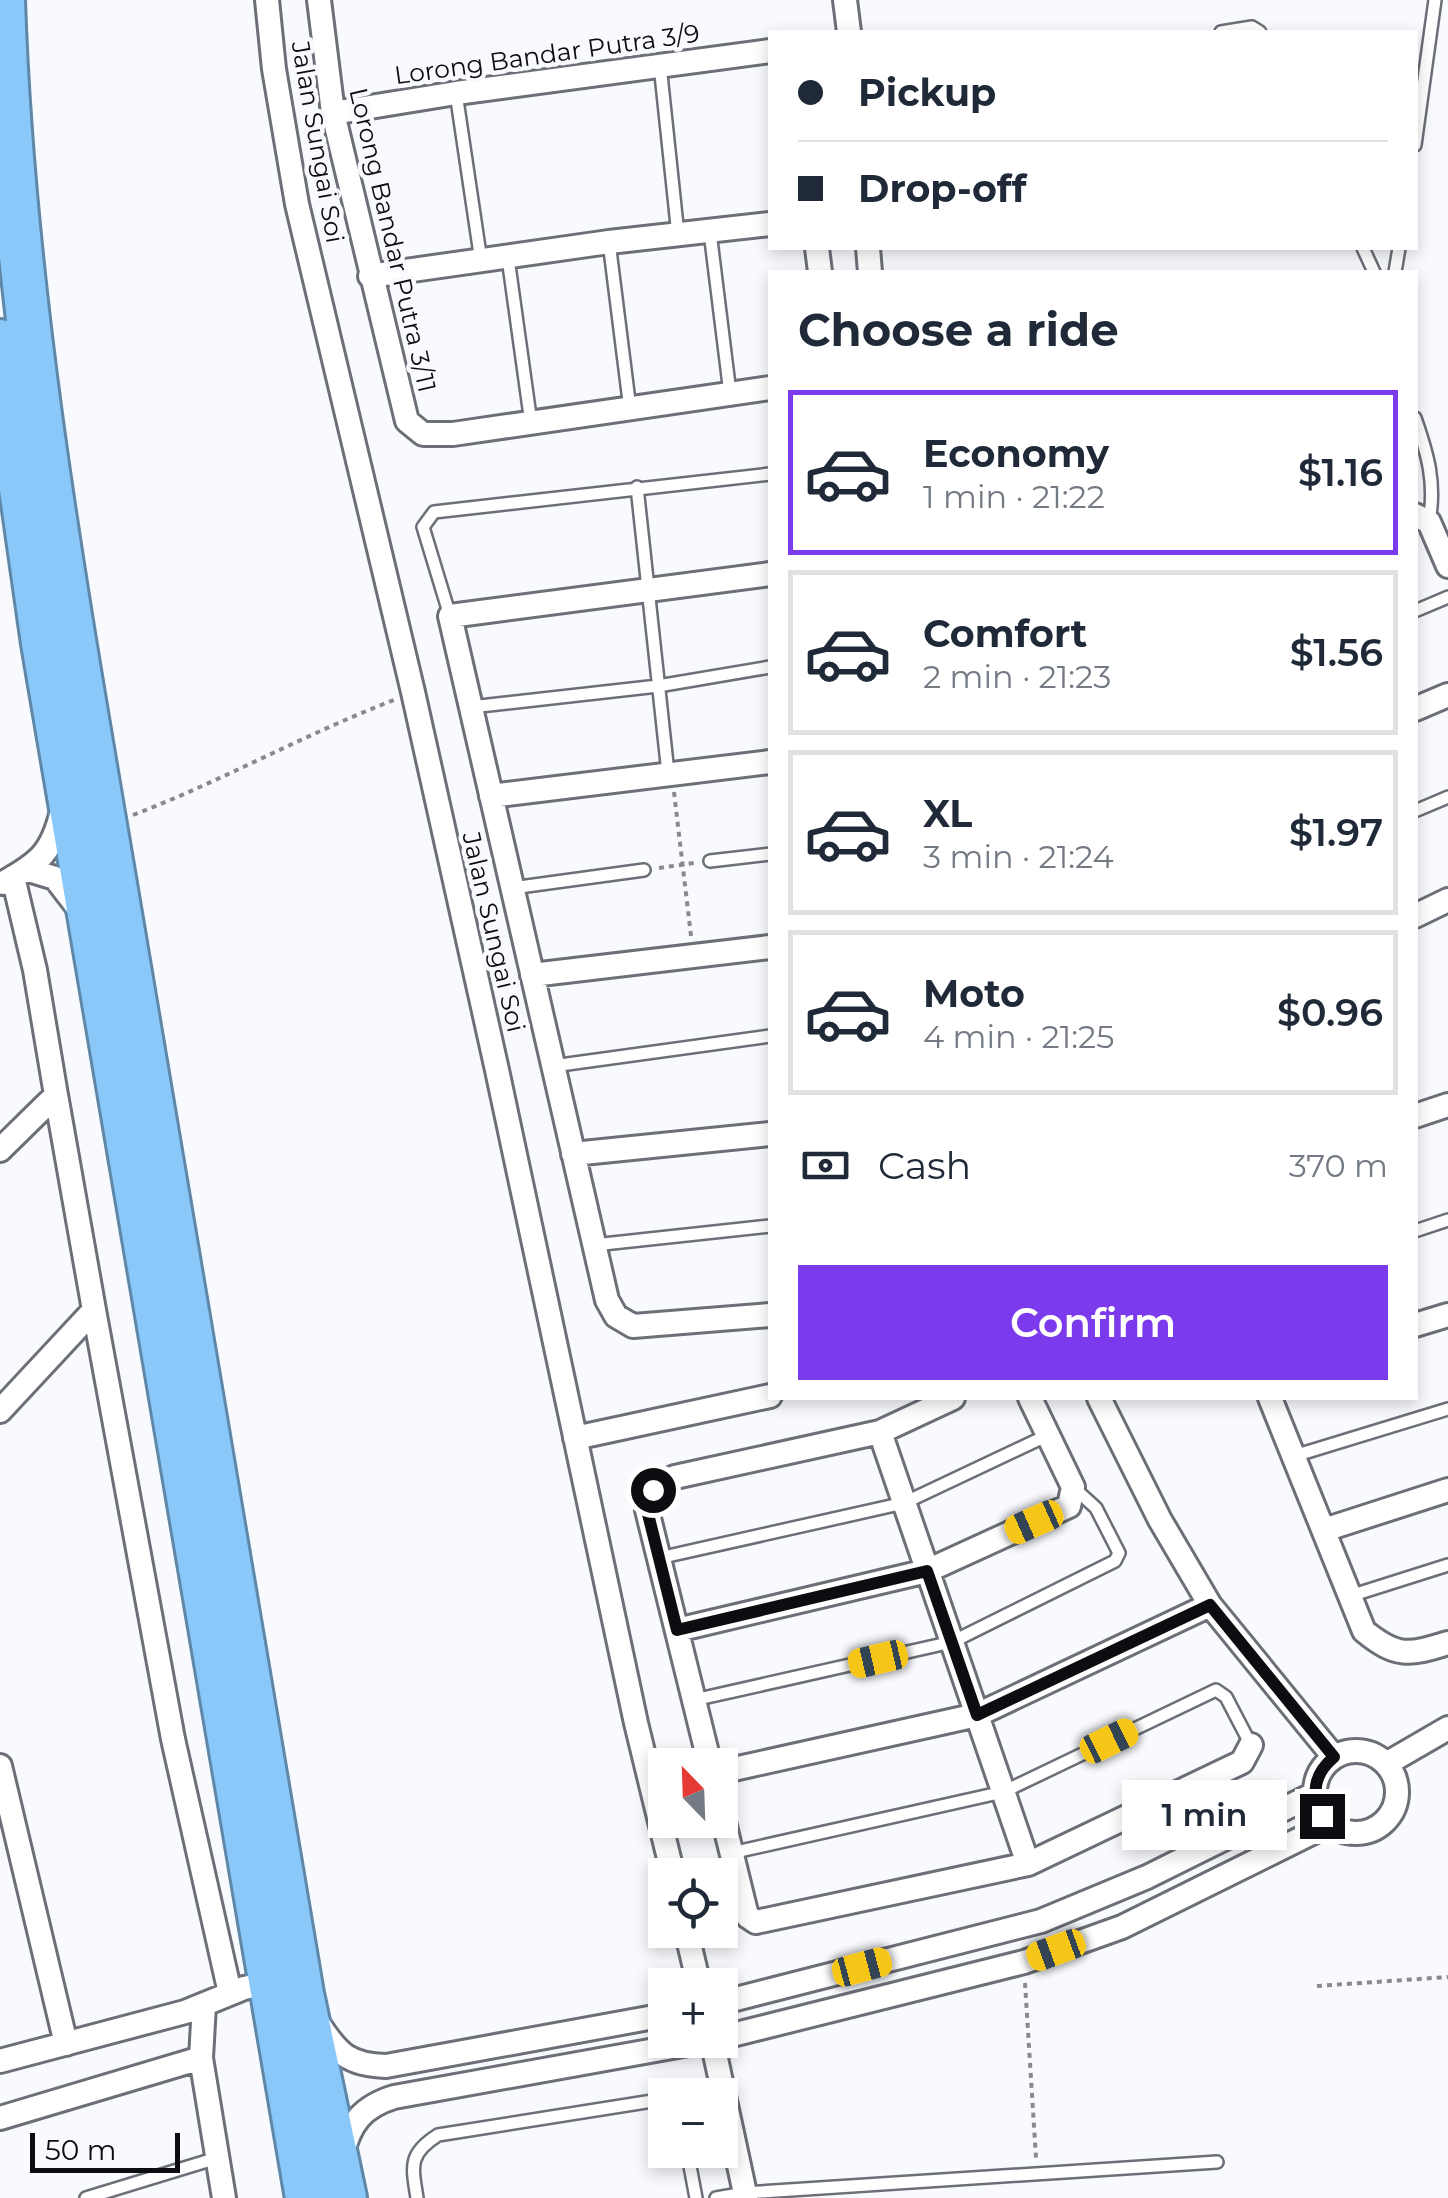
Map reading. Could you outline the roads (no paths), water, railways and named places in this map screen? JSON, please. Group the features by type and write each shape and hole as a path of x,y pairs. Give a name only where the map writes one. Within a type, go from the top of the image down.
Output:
{"highway":[{"path":"3,0 12,160 34,381 106,825 267,1990 342,2182"},
{"path":"0,341 34,584 267,1990 307,2198"}],"street":[{"name":"Jalan Sungai Soi","path":"267,0 274,68 298,204 412,692 668,1858"},
{"name":"Lorong Bandar Putra 3/11","path":"319,0 333,113 407,422 423,434 453,434 768,388"},
{"path":"845,0 848,30"},
{"name":"Lorong Bandar Putra 3/9","path":"333,113 768,51"},
{"path":"370,276 768,224"},
{"path":"1422,518 1448,566"},
{"path":"768,574 450,616 607,1300 616,1316 633,1326 768,1315"},
{"path":"1418,708 1448,695"},
{"path":"491,796 768,762"},
{"path":"14,877 56,837 68,788"},
{"path":"14,877 55,878 76,903 93,936"},
{"path":"14,877 36,970 173,1739 267,1990 320,2028 345,2058 366,2066 386,2066 648,2017"},
{"path":"1418,915 1448,900"},
{"path":"532,975 768,946"},
{"path":"0,1150 56,1095"},
{"path":"1418,1115 1448,1105"},
{"path":"573,1154 768,1134"},
{"path":"0,1410 94,1310"},
{"path":"1418,1325 1448,1315"},
{"path":"575,1438 768,1396"},
{"path":"706,1748 647,1510 653,1490 675,1477 880,1432 950,1400"},
{"path":"677,1630 927,1571 1069,1506 1073,1487 1031,1400"},
{"path":"1100,1400 1160,1520 1210,1605 1334,1757"},
{"path":"1271,1400 1364,1630 1385,1648 1411,1654 1448,1642"},
{"path":"880,1432 1028,1864"},
{"path":"1324,1530 1448,1490"},
{"path":"738,1768 977,1715 1210,1605"},
{"path":"1386,1764 1448,1728"},
{"path":"727,1838 747,1916 756,1922 1028,1864 1242,1762 1252,1746"},
{"path":"1361,1751 1386,1764 1397,1788 1396,1802 1381,1824 1355,1833 1330,1824 1322,1816 1314,1794 1323,1766 1334,1757 1361,1751"},
{"path":"0,1766 66,2044"},
{"path":"738,1998 1041,1921 1147,1877 1314,1794"},
{"path":"738,2034 1024,1962 1122,1927 1330,1824"},
{"path":"0,2061 267,1990"},
{"path":"204,2005 201,2058 224,2198"},
{"path":"342,2182 348,2130 374,2104 648,2052"},
{"path":"0,2118 201,2058"},
{"path":"716,2058 745,2196"}],"lane":[{"path":"1418,124 1436,0"},
{"path":"660,66 678,235"},
{"path":"456,93 481,261"},
{"path":"710,232 730,393"},
{"path":"609,242 630,408"},
{"path":"508,258 531,423"},
{"path":"1418,427 1434,486 1422,518"},
{"path":"450,616 422,528 434,512 768,474"},
{"path":"637,487 670,773"},
{"path":"1418,610 1448,597"},
{"path":"470,707 658,686 768,666"},
{"path":"1418,810 1448,797"},
{"path":"710,861 768,854"},
{"path":"512,888 644,870"},
{"path":"553,1066 768,1036"},
{"path":"1418,1229 1448,1220"},
{"path":"594,1246 768,1226"},
{"path":"1294,1456 1448,1409"},
{"path":"659,1558 904,1503 1048,1435"},
{"path":"694,1700 952,1642 1115,1561 1119,1553 1096,1508 1073,1487"},
{"path":"1350,1596 1448,1565"},
{"path":"731,1853 1003,1792 1216,1690 1226,1697 1252,1746"},
{"path":"417,2198 412,2166 420,2146 438,2135 648,2102"},
{"path":"86,2198 217,2158"},
{"path":"716,2198 1218,2162"},
{"path":"691,2168 696,2198"}]}
